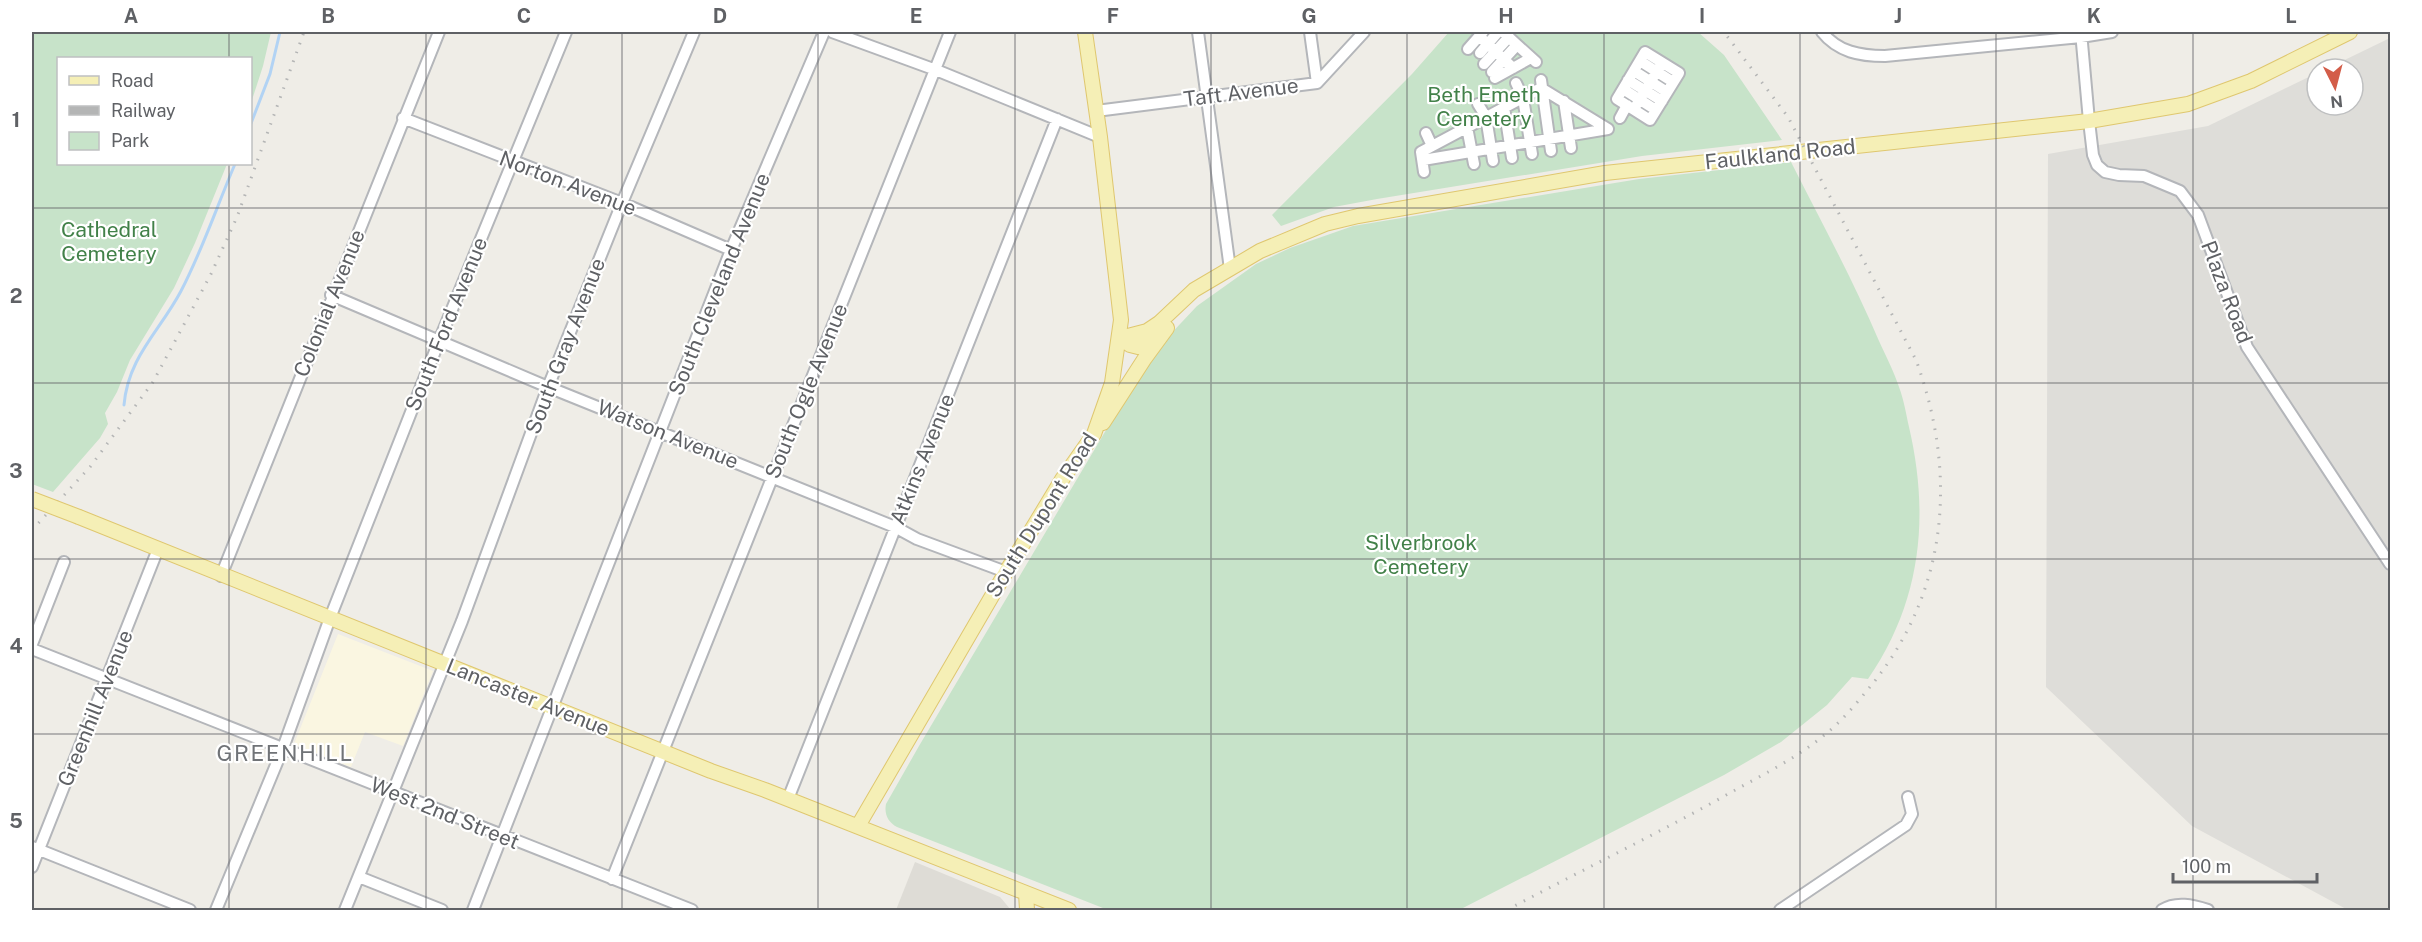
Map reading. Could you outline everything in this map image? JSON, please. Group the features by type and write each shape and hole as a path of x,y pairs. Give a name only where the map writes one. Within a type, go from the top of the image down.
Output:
{"main road":[{"name":"South Dupont Road","path":"858,826 1006,572 1063,478 1094,434 1112,382 1120,338 1119,290 1084,32"},
{"name":"Faulkland Road","path":"1120,338 1147,331 1159,323 1194,290 1260,251 1325,224 1388,210 1605,173 2089,121 2188,104 2216,95 2269,72 2350,32"},
{"name":"Faulkland Road","path":"1120,338 1138,347 1159,337 1198,298 1210,282"},
{"path":"1094,434 1167,328"},
{"name":"Lancaster Avenue","path":"32,499 221,576 858,826 1061,909"},
{"path":"1026,893 1027,910"}],"street":[{"name":"Colonial Avenue","path":"221,576 439,32"},
{"name":"South Ford Avenue","path":"216,910 283,748 330,618 439,341 511,161 566,32"},
{"name":"South Gray Avenue","path":"345,910 444,664 548,387 694,32"},
{"name":"South Cleveland Avenue","path":"472,910 503,836 659,430 731,250 824,32"},
{"path":"832,32 936,70 1100,137"},
{"name":"South Ogle Avenue","path":"612,879 950,32"},
{"path":"1198,32 1230,269"},
{"path":"1310,32 1317,82"},
{"name":"Taft Avenue","path":"1096,111 1317,82 1364,32"},
{"path":"1822,32 1828,39 1844,49 1862,56 1884,56 2112,32"},
{"path":"1468,49 1481,34 1491,60 1513,68 1534,60 1507,36"},
{"name":"Plaza Road","path":"2081,34 2093,155 2097,165 2105,172 2144,176 2180,190 2198,215 2247,347 2391,564"},
{"path":"1491,60 1507,36"},
{"path":"1491,60 1507,36"},
{"path":"1620,118 1645,89 1645,52 1617,99 1645,89 1679,73 1665,97"},
{"path":"1491,60 1513,68"},
{"path":"1631,76 1645,89 1665,97"},
{"path":"1516,83 1523,98 1532,154"},
{"path":"1424,172 1421,152 1523,98 1541,84"},
{"path":"1423,160 1608,129 1541,84"},
{"path":"1541,84 1551,151"},
{"path":"1645,89 1665,97"},
{"path":"1564,101 1571,148"},
{"path":"1478,104 1486,117 1493,161"},
{"path":"1504,107 1512,158"},
{"path":"1586,115 1590,144"},
{"name":"Norton Avenue","path":"403,118 622,203 731,250"},
{"name":"Atkins Avenue","path":"788,799 1057,119"},
{"path":"1467,127 1474,164"},
{"path":"1426,133 1432,146"},
{"path":"1449,137 1452,155"},
{"name":"Watson Avenue","path":"332,295 548,387 895,527 917,539 1006,572"},
{"name":"Greenhill Avenue","path":"32,867 35,848 158,549"},
{"path":"32,644 64,562"},
{"name":"West 2nd Street","path":"32,649 692,910"},
{"path":"1780,910 1906,825 1912,814 1908,797"},
{"path":"35,848 190,910"},
{"path":"359,877 442,910"},
{"path":"2162,910 2168,906 2190,904 2208,910"}],"shaded area":[{"path":"2390,38 2390,910 2348,910 2192,826 2046,687 2048,154 2208,126 2305,79 2305,117 2365,117 2365,57 2351,57"},
{"path":"338,634 433,671 403,746 365,732 351,767 294,744"},
{"path":"915,862 1000,897 1011,910 896,910"}],"green space":[{"name":"Cathedral Cemetery","path":"32,32 271,32 252,100 252,57 57,57 57,165 227,165 174,288 130,360 117,392 105,413 108,424 100,438 53,492 32,484"},
{"name":"Beth Emeth Cemetery","path":"1449,32 1698,32 1724,55 1782,140 1642,156 1377,199 1334,207 1281,226 1272,215 1412,74"},
{"name":"Silverbrook Cemetery","path":"1791,162 1848,273 1895,376 1904,402 1915,461 1919,494 1919,526 1910,589 1900,620 1886,650 1868,679 1852,677 1827,705 1781,742 1724,775 1459,910 1108,910 897,827 889,820 886,814 886,804 1141,371 1165,340 1197,306 1256,264 1290,248 1353,226 1639,179"}],"waterway":[{"path":"252,121 270,74 280,32"},
{"path":"124,405 127,388 138,358 189,276 235,165"}],"railway":[{"path":"32,530 90,467 153,382 211,274 237,217 304,32"},
{"path":"1507,910 1701,809 1780,765 1817,741 1858,702 1899,645 1918,607 1931,568 1938,527 1941,486 1937,444 1929,402 1916,360 1788,117 1724,32"}],"district":[{"name":"GREENHILL","path":"285,753"}]}
